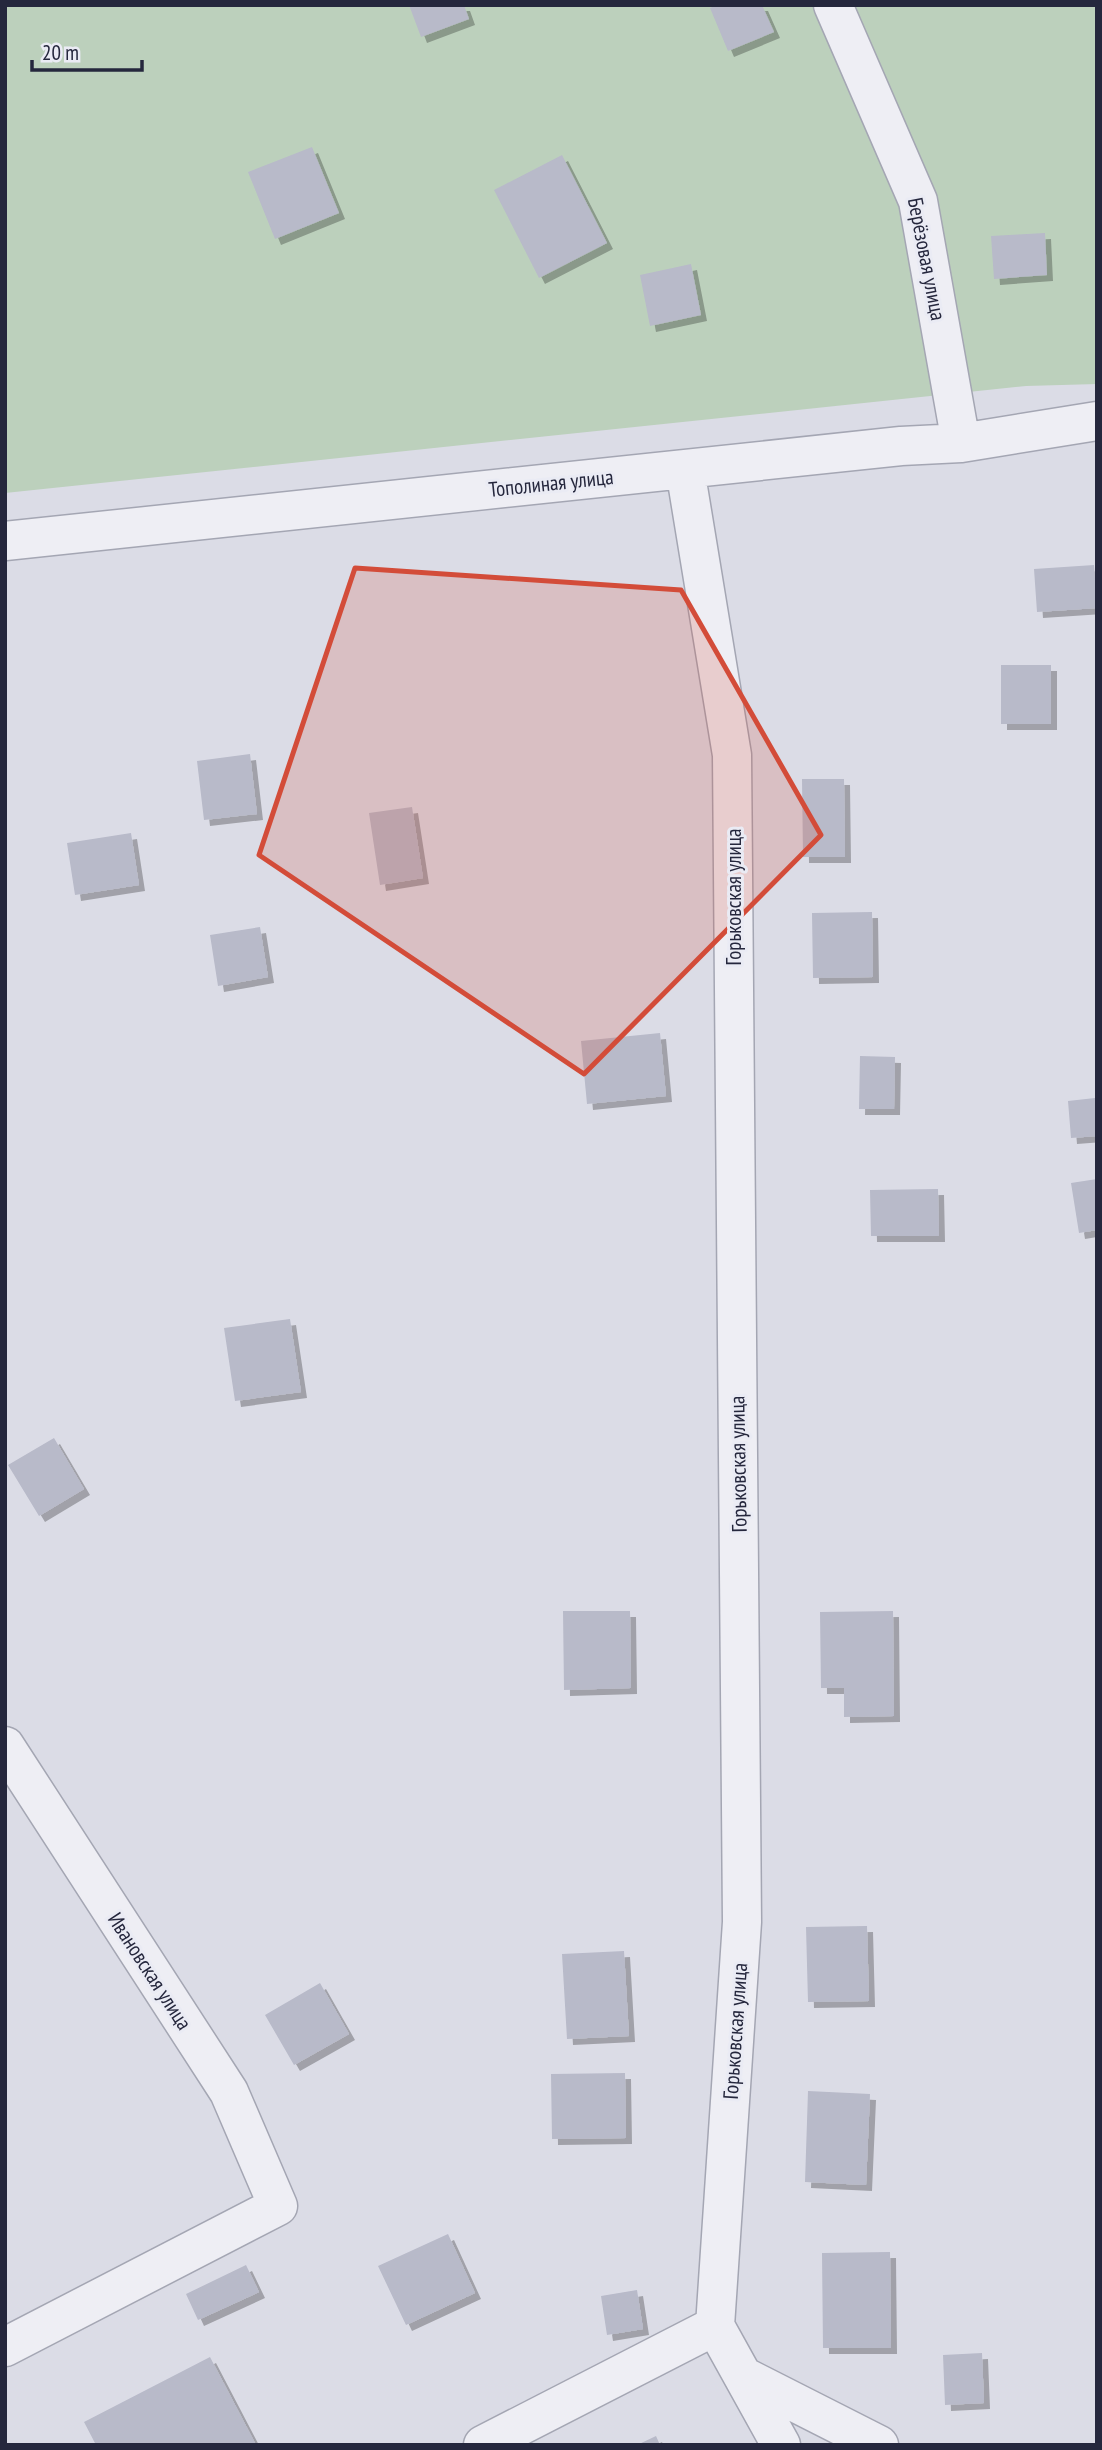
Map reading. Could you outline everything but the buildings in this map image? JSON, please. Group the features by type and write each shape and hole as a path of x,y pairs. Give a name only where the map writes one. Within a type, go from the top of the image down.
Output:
{"street":[{"name":"Берёзовая улица","path":"833,5 918,201 961,443"},
{"name":"Тополиная улица","path":"5,541 685,469 961,443 1097,421"},
{"name":"Горьковская улица","path":"685,469 732,755 743,1922 715,2326"},
{"name":"Ивановская улица","path":"5,1745 229,2092 278,2206 5,2347"},
{"path":"483,2445 715,2326 781,2445"},
{"path":"743,2376 879,2445"}],"highlighted area":[{"path":"355,568 681,590 821,835 584,1074 259,855"}],"green space":[{"path":"5,5 1097,5 1097,384 1026,386 5,493"}]}
